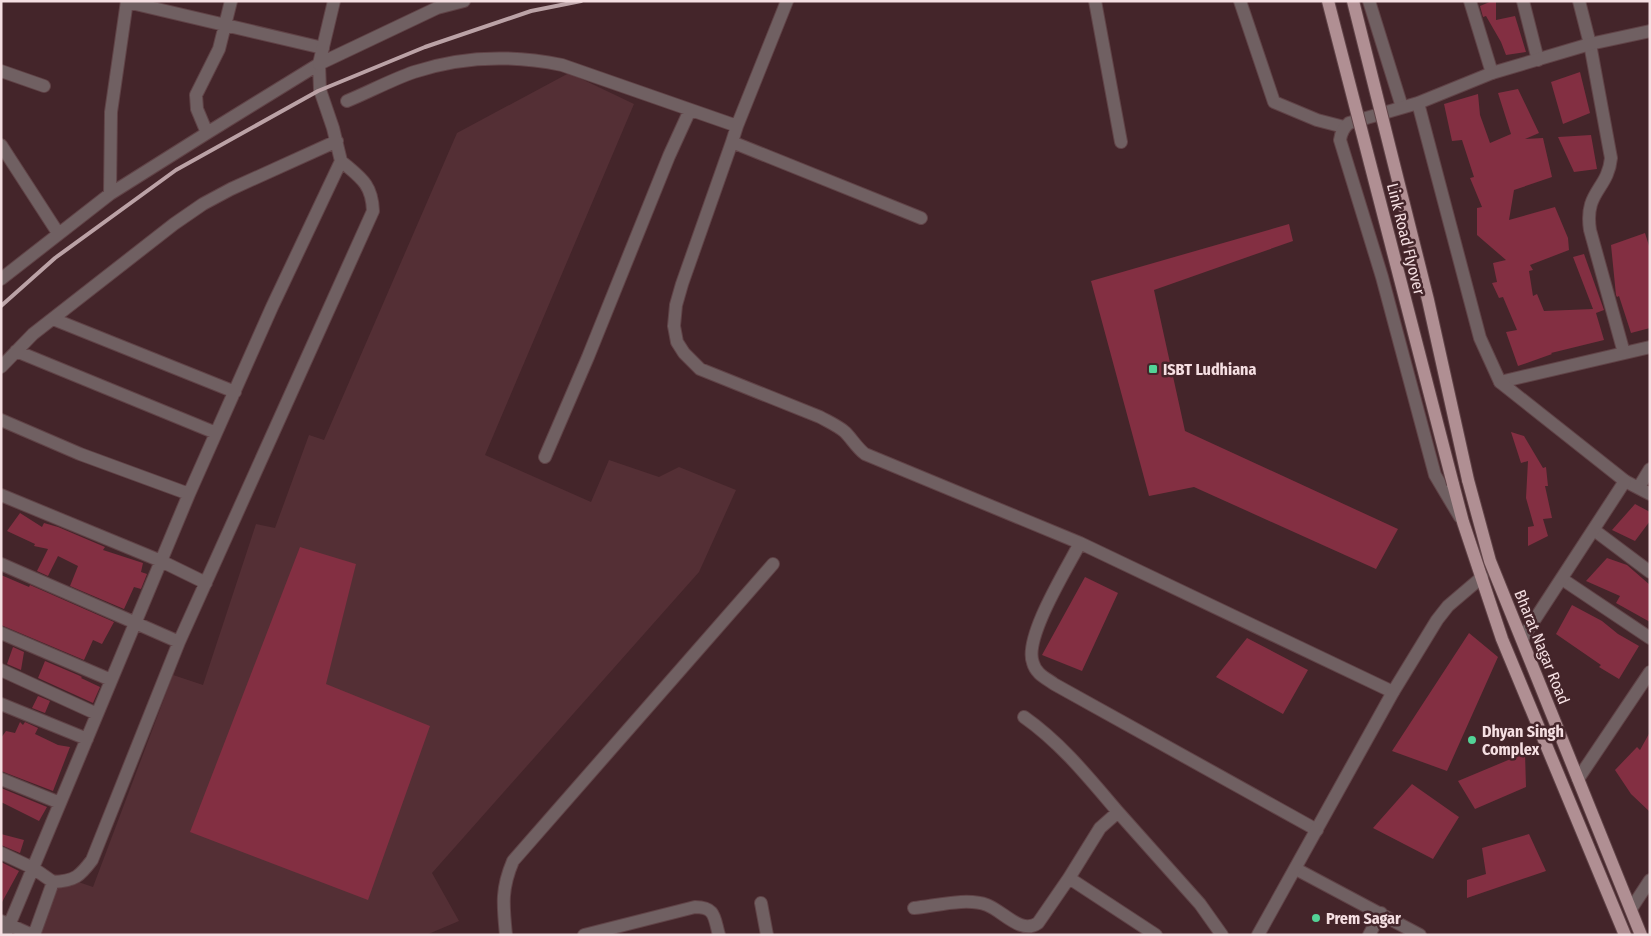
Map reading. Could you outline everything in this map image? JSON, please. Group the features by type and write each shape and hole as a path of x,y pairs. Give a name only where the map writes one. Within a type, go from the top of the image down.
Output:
{"main road":[{"name":"Link Road Flyover","path":"1328,1 1453,484"},
{"name":"Link Road Flyover","path":"1354,1 1428,300 1468,480"},
{"name":"Bharat Nagar Road","path":"1468,480 1490,561 1641,935"},
{"name":"Bharat Nagar Road","path":"1453,484 1463,522 1502,639 1625,935"}],"street":[{"path":"207,133 197,109 196,95 219,49 231,1"},
{"path":"54,882 33,935 5,927 34,868 189,494 272,307 341,161 337,141 320,90 320,64 334,1"},
{"path":"1,279 110,194 320,64 438,5 464,1"},
{"path":"787,1 737,126 682,284 676,305 674,326 677,342 684,353 700,369 820,417 847,434 858,449 865,454 1080,543 1394,692"},
{"path":"1095,1 1121,142"},
{"path":"1240,1 1274,102 1317,120 1344,127 1356,121 1418,103 1492,74 1590,44 1650,31"},
{"path":"1369,1 1402,107"},
{"path":"1470,1 1492,74"},
{"path":"1523,1 1538,60"},
{"path":"1579,1 1590,44 1611,158 1610,169 1594,195 1588,216 1590,230 1624,353"},
{"path":"110,194 111,112 127,2 323,48"},
{"path":"347,101 414,72 474,59 533,59 562,65 737,126"},
{"path":"1,71 44,86"},
{"path":"1418,103 1480,338 1500,382 1625,481 1644,491 1650,469"},
{"path":"545,457 588,357 669,156 690,110"},
{"path":"1344,127 1340,140 1382,277 1434,475 1463,522"},
{"path":"1,367 33,334 174,224 203,204 230,189 337,141"},
{"path":"732,142 921,218"},
{"path":"1,145 58,233"},
{"path":"1,853 34,868 54,882 73,879 80,875 92,860 180,642 374,212 373,196 369,188 361,178 341,161"},
{"path":"53,318 234,392"},
{"path":"1500,382 1650,347"},
{"path":"16,351 216,433"},
{"path":"1,420 80,454 189,494"},
{"path":"1522,639 1625,481"},
{"path":"1,495 161,561 206,583"},
{"path":"1594,530 1650,572"},
{"path":"1080,543 1034,636 1032,662 1037,672 1054,684 1317,830"},
{"path":"1,564 180,642"},
{"path":"506,935 503,905 504,889 513,861 773,564"},
{"path":"1258,935 1436,620 1448,606 1482,577"},
{"path":"1562,579 1650,638"},
{"path":"1,633 112,680"},
{"path":"1,670 97,714"},
{"path":"1578,778 1650,672"},
{"path":"1,704 87,740"},
{"path":"1024,717 1042,730 1086,774 1200,904 1222,935"},
{"path":"1,778 60,803"},
{"path":"914,908 975,902 995,908 1017,924 1030,927 1038,923 1100,828 1118,812"},
{"path":"1296,869 1420,935"},
{"path":"1069,878 1156,935"},
{"path":"1631,909 1650,880"},
{"path":"761,903 767,935"},
{"path":"584,935 695,907 706,907 711,910 719,935"},
{"path":"1369,935 1381,913"}],"shaded area":[{"path":"569,73 634,104 485,455 591,502 609,460 659,477 679,467 736,490 699,572 432,873 459,921 426,935 34,935 55,874 93,887 173,675 203,685 256,524 275,528 309,435 324,440 457,133"}],"building":[{"path":"1496,1 1496,20 1515,16 1526,52 1506,55 1486,16 1483,17 1480,6"},
{"path":"1580,72 1590,113 1563,124 1551,82"},
{"path":"1518,89 1539,133 1525,139 1543,138 1552,177 1514,190 1509,220 1555,207 1568,238 1569,250 1530,265 1533,270 1529,271 1533,296 1537,294 1544,311 1593,309 1573,257 1584,254 1604,310 1596,313 1604,340 1551,353 1518,366 1506,332 1517,330 1503,297 1499,298 1492,283 1497,282 1493,263 1506,260 1477,235 1477,208 1482,207 1470,178 1474,177 1462,140 1452,141 1444,104 1478,94 1480,115 1490,143 1511,134 1498,93"},
{"path":"1591,135 1597,169 1574,172 1558,137"},
{"path":"1289,224 1293,241 1154,290 1185,431 1398,529 1376,569 1194,487 1149,496 1091,281"},
{"path":"1645,233 1650,249 1650,328 1631,333 1619,296 1617,297 1616,295 1611,245"},
{"path":"1511,432 1524,436 1543,468 1546,467 1548,486 1545,486 1552,518 1543,519 1548,536 1528,546 1528,527 1534,526 1526,498 1528,461 1521,463"},
{"path":"1635,504 1650,512 1650,521 1635,541 1612,530"},
{"path":"20,513 42,527 44,523 58,527 105,547 103,550 143,563 141,572 147,574 141,589 134,587 124,609 70,586 78,566 58,556 48,576 37,571 48,549 34,546 35,544 7,531"},
{"path":"300,547 356,564 326,684 430,726 368,900 190,832"},
{"path":"1607,558 1627,565 1650,585 1650,622 1616,603 1620,596 1586,581"},
{"path":"1,575 29,587 30,585 114,622 102,644 93,640 84,660 1,625"},
{"path":"1085,577 1118,593 1082,671 1042,655"},
{"path":"1572,605 1602,621 1618,634 1639,646 1619,679 1599,667 1601,665 1556,634"},
{"path":"1469,633 1498,657 1447,771 1392,751"},
{"path":"1247,638 1308,670 1283,714 1216,677"},
{"path":"13,647 24,652 21,670 7,664"},
{"path":"45,661 100,687 93,703 38,678"},
{"path":"38,696 50,701 45,713 32,708"},
{"path":"20,722 23,725 25,722 38,728 35,734 58,745 70,747 53,791 1,771 1,738 6,731 15,733"},
{"path":"1650,732 1650,812 1631,794 1615,770 1637,747 1640,750"},
{"path":"1525,753 1526,787 1475,809 1458,781"},
{"path":"1412,784 1459,817 1433,859 1373,828"},
{"path":"1,788 47,807 39,821 1,802"},
{"path":"1,834 24,840 20,853 1,845"},
{"path":"1529,834 1546,871 1467,898 1467,880 1486,874 1482,848"},
{"path":"1,862 19,871 1,904"}],"railway":[{"path":"1,306 55,258 176,170 318,91 425,47 531,11 581,1"}],"place":[{"name":"ISBT Ludhiana","path":"1153,369"},
{"name":"Dhyan Singh Complex","path":"1472,740"},
{"name":"Prem Sagar","path":"1316,918"}]}
